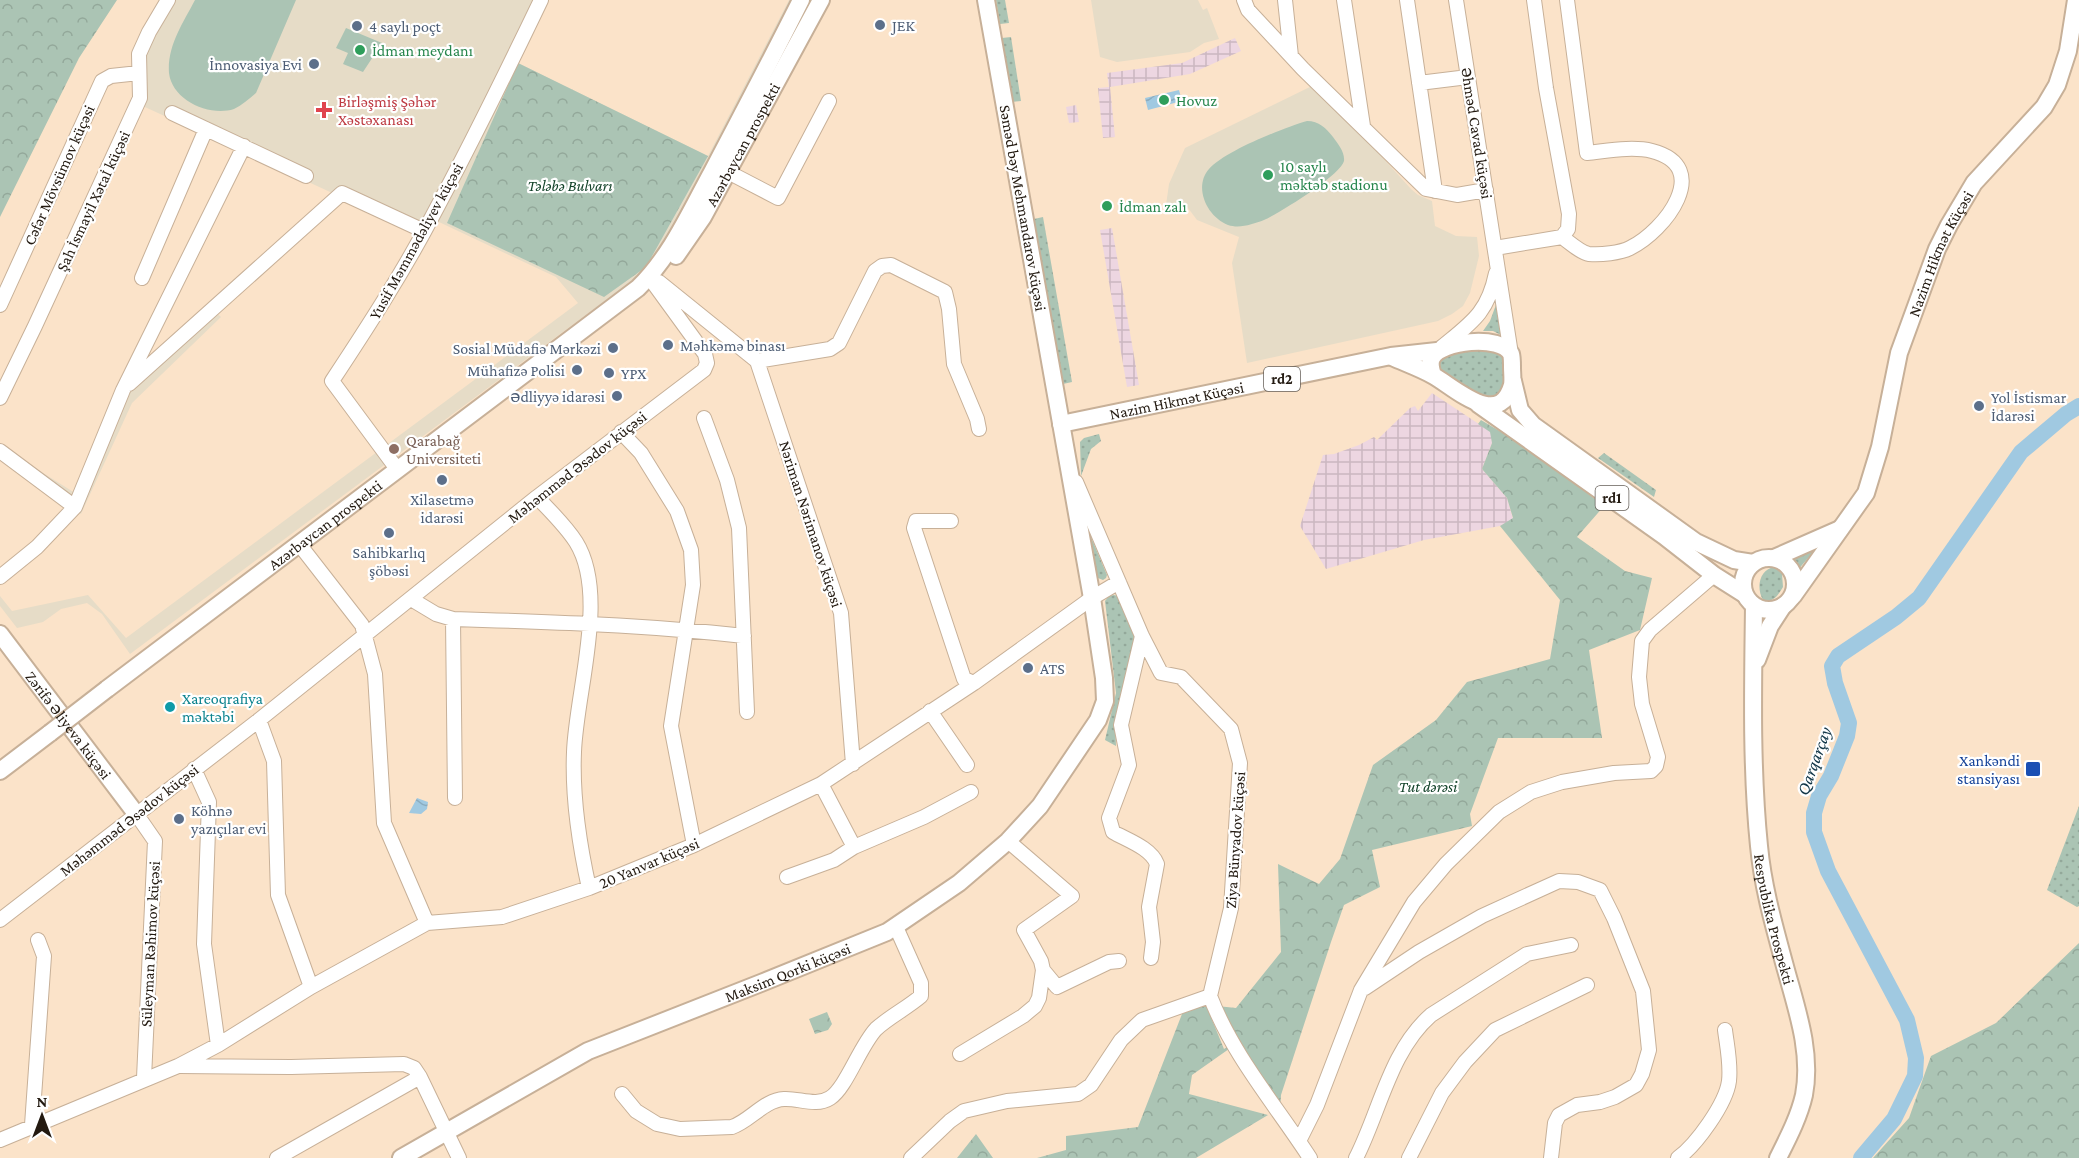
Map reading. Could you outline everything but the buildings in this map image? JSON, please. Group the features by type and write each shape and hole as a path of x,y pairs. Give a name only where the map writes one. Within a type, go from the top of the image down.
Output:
{"main road":[{"name":"Azərbaycan prospekti","path":"0,771 667,265 681,251 704,217 728,172 745,127 801,0"},
{"name":"Azərbaycan prospekti","path":"650,277 745,127 820,0"},
{"name":"Səməd bəy Mehmandarov küçəsi","path":"986,0 1092,598 1104,678 1105,701"},
{"name":"Nazim Hikmət Küçəsi","path":"1753,672 1770,626 1866,493 1881,447 1899,353 1937,249 1974,183 2044,106 2057,85 2068,51 2076,0"},
{"path":"1391,356 1433,375 1478,404 1501,402 1509,393 1513,381 1510,354 1502,345 1489,342 1456,345 1437,351 1430,365 1433,375"},
{"name":"Nazim Hikmət Küçəsi","path":"1062,424 1391,356 1437,351"},
{"name":"rd1","path":"1513,381 1520,410 1533,425 1696,542 1734,560 1753,563"},
{"name":"rd1","path":"1478,404 1655,529 1750,600"},
{"path":"1774,558 1788,565 1793,572 1795,588 1788,601 1769,610 1750,600 1743,577 1747,569 1759,559 1774,558 1841,529"},
{"name":"Respublika Prospekti","path":"1750,600 1759,847 1768,903 1803,1030 1806,1070 1804,1094 1799,1113 1778,1158"},
{"name":"Zərifə Əliyeva küçəsi","path":"0,634 137,815"},
{"name":"Maksim Qorki küçəsi","path":"401,1158 588,1051 896,927 959,883 1008,841 1040,806 1098,720 1105,701"}],"street":[{"name":"Şah İsmayil Xətaİ küçəsi","path":"0,398 140,98 139,54 148,32 168,0"},
{"name":"Yusif Məmmədəliyev küçəsi","path":"397,469 332,381 374,317 432,217 486,114 541,0"},
{"path":"1244,0 1248,10 1291,56 1426,189 1457,195 1486,190"},
{"path":"1286,0 1291,56"},
{"path":"1344,0 1363,126"},
{"path":"1407,0 1435,191"},
{"name":"Əhməd Cavad küçəsi","path":"1456,0 1510,354"},
{"path":"1534,0 1546,88 1569,214 1568,228 1562,237"},
{"path":"1495,248 1562,237 1587,254 1618,252 1630,248 1651,233 1676,204 1682,187 1682,174 1672,160 1652,151 1633,149 1587,153 1567,0"},
{"name":"Cəfər Mövsümov küçəsi","path":"0,305 102,81 111,76 139,73"},
{"path":"1419,83 1468,77"},
{"path":"728,172 778,198 830,100"},
{"path":"172,113 306,176"},
{"path":"142,278 206,129"},
{"path":"0,577 37,547 75,507 123,390 244,146"},
{"path":"123,390 342,193 424,231"},
{"path":"650,277 757,361 830,349 839,343 875,271 882,266 891,265 945,292 956,369 979,429"},
{"path":"1437,351 1473,322 1489,299 1497,266"},
{"name":"Məhəmməd Əsədov küçəsi","path":"0,920 259,720 537,497 704,370 707,363 705,354 650,277"},
{"name":"Nəriman Nərimanov küçəsi","path":"757,361 841,613 853,764"},
{"path":"704,418 727,480 739,528 747,712"},
{"path":"621,432 641,453 677,511 691,550 693,585 671,726 694,845"},
{"path":"0,451 75,507"},
{"name":"Ziya Bünyadov küçəsi","path":"1068,465 1142,636 1161,673 1181,677 1231,729 1240,763 1231,908 1210,996"},
{"path":"537,497 576,542 588,574 591,624 575,730 573,778 577,828 589,888"},
{"path":"951,521 916,522 914,528 964,679 974,682"},
{"path":"299,544 362,625 375,674 384,823 428,923"},
{"path":"1299,1141 1317,1105 1361,990 1414,902 1446,864 1499,812 1532,792 1562,782 1614,773 1651,771 1656,766 1658,757 1641,704 1639,658 1642,641 1650,630 1714,575"},
{"name":"20 Yanvar küçəsi","path":"0,1140 144,1078 178,1066 218,1045 311,987 428,923 502,917 589,888 694,845 821,784 974,682 1092,598 1119,582"},
{"path":"411,599 436,614 453,619 687,629 744,636"},
{"path":"453,619 455,798"},
{"path":"1142,636 1121,725 1129,765 1109,818 1113,832 1150,853 1157,864 1149,907 1153,942 1151,958"},
{"path":"930,711 967,765"},
{"path":"259,720 274,761 278,895 311,987"},
{"path":"194,769 209,802 204,944 218,1045"},
{"path":"821,784 854,847"},
{"path":"787,877 834,860 854,847 924,817 971,792"},
{"name":"Süleyman Rəhimov küçəsi","path":"137,815 155,841 144,1078"},
{"path":"960,1054 1023,1016 1035,1006 1039,998 1043,970 1041,961 1024,930 1072,896 1008,841"},
{"path":"1361,990 1419,952 1482,916 1559,882 1578,882 1600,891 1614,918 1643,992 1649,1050 1636,1085 1600,1102 1577,1105 1559,1115 1555,1123 1551,1158"},
{"path":"622,1094 636,1111 657,1124 680,1129 732,1127 765,1106 783,1099 812,1102 827,1100 841,1087 866,1042 877,1029 921,996 921,983 896,927"},
{"path":"32,1125 44,956 38,940"},
{"path":"1356,1158 1398,1061 1418,1027 1431,1015 1527,954 1571,945"},
{"path":"1043,970 1057,987 1109,962 1119,961"},
{"path":"1409,1158 1442,1093 1465,1062 1495,1030 1587,985"},
{"path":"911,1158 950,1121 964,1111 1006,1101 1078,1094 1091,1085 1121,1040 1142,1020 1210,996 1218,1018 1237,1051 1310,1158"},
{"path":"1678,1158 1689,1149 1724,1097 1729,1082 1725,1030"},
{"name":"20 Yanvar küçəsi","path":"178,1066 291,1067 404,1064 414,1068 420,1077"},
{"path":"282,1157 420,1077 459,1158"}],"shaded area":[{"name":"Qarabağ Universiteti","path":"163,0 549,0 518,63 708,156 789,0 794,0 713,158 649,268 130,654 102,614 87,603 61,609 43,622 17,628 0,606 0,596 12,611 88,595 126,638 578,303 556,277 439,222 428,237 134,102 138,54"},
{"path":"1091,0 1198,0 1203,10 1207,8 1219,39 1204,43 1190,52 1117,62 1100,57"},
{"path":"1235,38 1241,51 1190,74 1110,87 1115,137 1103,138 1098,88 1109,87 1107,73 1182,63"},
{"path":"1316,84 1411,189 1432,201 1435,226 1456,236 1477,237 1479,256 1470,293 1463,306 1438,321 1247,363 1232,263 1239,237 1197,220 1185,204 1166,205 1169,184 1185,148"},
{"path":"1076,105 1079,122 1069,123 1066,107"},
{"path":"1112,228 1139,385 1127,387 1100,230"},
{"path":"210,307 221,317 132,403 81,514 0,453 0,446 75,493 124,380"},
{"path":"1432,393 1491,432 1492,443 1482,469 1507,498 1513,519 1500,526 1424,540 1326,569 1300,526 1323,455 1334,454 1374,437 1377,440 1410,408 1415,406 1418,411"}],"green space":[{"path":"0,0 117,0 79,58 0,217"},
{"path":"195,0 296,0 256,93 234,109 214,111 193,104 177,91 172,83 169,63 173,44"},
{"path":"996,0 1005,0 1009,23 1000,24"},
{"name":"İdman meydanı","path":"346,28 382,43 363,72 343,64 348,53 336,48"},
{"path":"1011,37 1021,101 1012,102 1002,38"},
{"name":"Tələbə Bulvarı","path":"518,63 708,156 646,267 604,297 447,223"},
{"name":"10 saylı məktəb stadionu","path":"1307,121 1322,126 1337,142 1344,158 1340,167 1308,194 1264,220 1237,226 1220,221 1209,209 1202,193 1204,176 1209,169 1241,148"},
{"path":"1043,217 1072,382 1063,384 1034,219"},
{"path":"1497,302 1501,335 1493,331 1483,331 1490,321"},
{"path":"1484,345 1497,348 1507,363 1504,393 1488,401 1437,372 1437,357"},
{"name":"Tut dərəsi","path":"1481,420 1530,449 1604,506 1577,537 1625,571 1652,578 1640,630 1589,650 1602,738 1498,738 1470,814 1472,826 1372,850 1380,887 1344,905 1281,1095 1280,1110 1236,1044 1192,1075 1189,1094 1268,1115 1196,1158 1037,1158 1066,1150 1066,1136 1138,1127 1182,1014 1204,1000 1224,1049 1234,1042 1217,1006 1236,1008 1281,952 1278,864 1319,884 1340,859 1373,765 1436,720 1467,682 1550,659 1560,600 1500,526 1513,518 1507,498 1482,469 1492,443 1490,432 1478,424"},
{"path":"1099,434 1101,441 1091,449 1081,476 1080,442 1084,438"},
{"path":"1604,453 1656,490 1654,497 1598,458"},
{"path":"1088,530 1107,575 1103,580 1098,578"},
{"path":"1820,544 1797,571 1787,557"},
{"path":"1775,567 1782,574 1783,587 1773,599 1763,600 1760,580 1765,571"},
{"path":"1109,596 1118,596 1136,639 1115,718 1116,746 1105,740 1116,693 1105,601"},
{"path":"2079,806 2079,906 2077,907 2047,890"},
{"path":"2079,943 2079,1158 1873,1158 1909,1118 1931,1056 1996,1023"},
{"path":"827,1012 832,1024 828,1030 815,1034 809,1019"},
{"path":"976,1134 993,1158 957,1158"}],"water":[{"name":"Hovuz","path":"1179,90 1182,101 1148,110 1145,98"},
{"path":"417,798 428,802 427,809 421,814 409,813"}],"waterway":[{"name":"Qarqarçay","path":"1861,1158 1894,1119 1915,1076 1916,1058 1907,1020 1828,871 1814,832 1814,813 1819,796 1831,776 1847,736 1849,723 1835,683 1832,666 1838,656 1896,617 1919,598 2021,452 2066,414 2079,406"}],"place":[{"name":"JEK","path":"880,25"},
{"name":"4 saylı poçt","path":"357,26"},
{"name":"İdman meydanı","path":"360,50"},
{"name":"İnnovasiya Evi","path":"314,64"},
{"name":"Hovuz","path":"1164,100"},
{"name":"Birləşmiş Şəhər Xəstəxanası","path":"324,110"},
{"name":"10 saylı məktəb stadionu","path":"1268,175"},
{"name":"İdman zalı","path":"1107,206"},
{"name":"Məhkəmə binası","path":"668,345"},
{"name":"Sosial Müdafiə Mərkəzi","path":"613,348"},
{"name":"Mühafizə Polisi","path":"577,370"},
{"name":"YPX","path":"609,373"},
{"name":"Ədliyyə idarəsi","path":"617,396"},
{"name":"Yol İstismar İdarəsi","path":"1979,406"},
{"name":"Qarabağ Universiteti","path":"394,449"},
{"name":"Xilasetmə idarəsi","path":"442,480"},
{"name":"Sahibkarlıq şöbəsi","path":"389,533"},
{"name":"ATS","path":"1028,668"},
{"name":"Xareoqrafiya məktəbi","path":"170,707"},
{"name":"Xankəndi stansiyası","path":"2033,769"},
{"name":"Köhnə yazıçılar evi","path":"179,819"}]}
